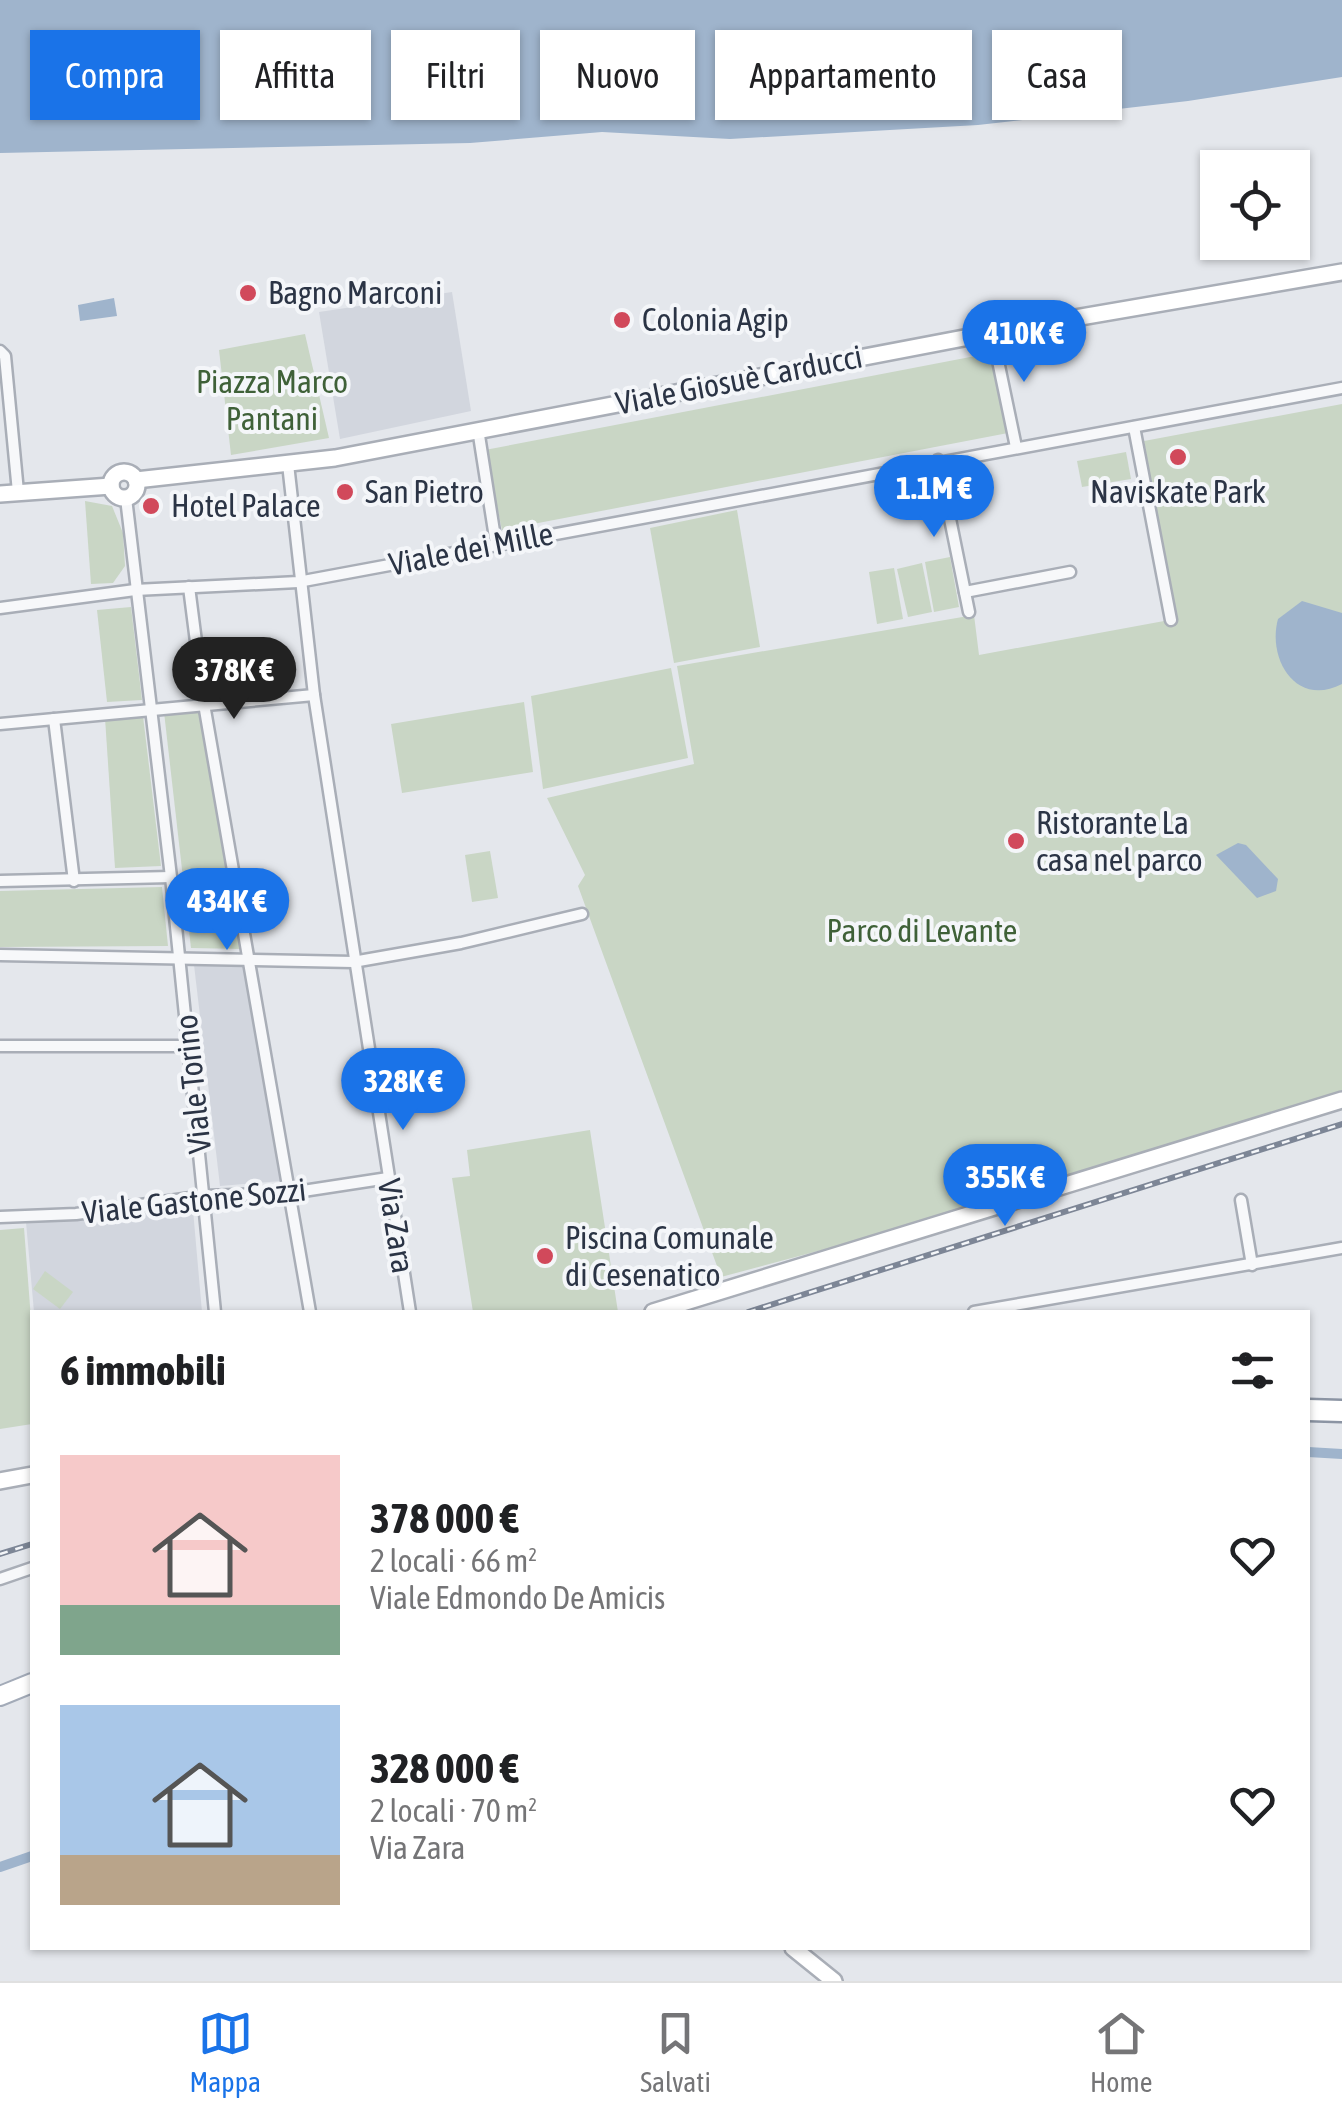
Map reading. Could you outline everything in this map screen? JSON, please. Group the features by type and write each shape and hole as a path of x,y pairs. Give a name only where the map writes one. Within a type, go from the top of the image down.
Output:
{"highway":[{"path":"1310,1398 1342,1400"},
{"path":"1310,1410 1342,1412"}],"main road":[{"path":"0,1696 30,1684"}],"street":[{"name":"Viale Giosuè Carducci","path":"136,480 288,464 992,332 1342,272"},
{"path":"992,332 1016,446"},
{"path":"0,351 4,353 18,492"},
{"name":"Viale dei Mille","path":"0,608 135,590 298,582 938,460 1342,388"},
{"path":"1134,426 1171,620"},
{"path":"478,429 496,544"},
{"path":"938,460 970,612"},
{"name":"Via Zara","path":"288,464 298,582 314,696 410,1310"},
{"path":"0,494 111,486 121,473 136,480 135,491 126,498 116,495 111,486"},
{"name":"Viale Torino","path":"126,498 171,878 215,1310"},
{"path":"966,592 1070,572"},
{"path":"189,587 204,704 310,1310"},
{"path":"0,724 314,696"},
{"path":"54,718 74,881"},
{"path":"0,882 171,878"},
{"path":"0,955 353,962 461,943 582,914"},
{"path":"0,1046 188,1046"},
{"path":"660,1310 1342,1100"},
{"name":"Viale Gastone Sozzi","path":"0,1217 76,1214 205,1196 290,1193 388,1178"},
{"path":"1241,1200 1252,1265"},
{"path":"986,1310 1342,1248"},
{"path":"0,1481 30,1476"},
{"path":"0,1579 30,1569"},
{"path":"795,1950 834,1981"}],"shaded area":[{"path":"452,292 471,411 340,439 319,312"},
{"path":"244,964 281,1181 220,1186 194,965"},
{"path":"193,1210 202,1310 34,1310 26,1222"}],"green space":[{"name":"Piazza Marco Pantani","path":"305,334 329,438 231,455 219,350"},
{"path":"991,353 1008,433 502,530 485,450"},
{"name":"Parco di Levante","path":"1342,404 1342,1092 1001,1202 721,1277 578,886 585,875 547,798 694,764 677,666 974,615 979,655 1175,619 1144,441"},
{"path":"1126,452 1131,479 1082,487 1077,461"},
{"path":"85,501 112,506 123,533 125,566 113,583 91,584"},
{"path":"737,510 760,647 674,663 650,528"},
{"path":"950,557 959,607 934,612 925,562"},
{"path":"922,563 932,612 908,617 897,569"},
{"path":"894,568 903,619 877,624 869,572"},
{"path":"131,607 142,700 107,702 97,610"},
{"path":"671,668 688,758 543,789 531,696"},
{"path":"524,702 533,772 402,793 391,724"},
{"path":"200,708 242,949 191,948 164,712"},
{"path":"143,716 161,866 115,868 105,718"},
{"path":"490,851 498,898 472,902 465,855"},
{"path":"162,887 168,946 0,947 0,891"},
{"path":"590,1130 618,1310 473,1310 452,1178 470,1176 467,1150"},
{"path":"24,1228 30,1310 30,1424 0,1429 0,1230"},
{"path":"45,1271 73,1292 60,1309 33,1289"}],"water":[{"path":"0,0 1342,0 1342,77 1122,109 1122,30 992,30 992,120 1022,120 978,125 730,139 602,132 470,143 0,153"},
{"path":"114,298 117,316 80,321 78,305"},
{"path":"1302,601 1342,613 1342,684 1326,690 1299,685 1281,663 1277,649 1278,619"},
{"path":"1238,843 1246,845 1278,879 1276,891 1257,898 1216,855"}],"waterway":[{"path":"1310,1452 1342,1454"},
{"path":"0,1867 30,1857"}],"railway":[{"path":"754,1310 1342,1124"},
{"path":"0,1554 30,1545"}],"place":[{"name":"Bagno Marconi","path":"248,293"},
{"name":"Colonia Agip","path":"622,320"},
{"name":"Naviskate Park","path":"1178,457"},
{"name":"San Pietro","path":"345,492"},
{"name":"Hotel Palace","path":"151,506"},
{"name":"Ristorante La casa nel parco","path":"1016,841"},
{"name":"Piscina Comunale di Cesenatico","path":"545,1256"}]}
